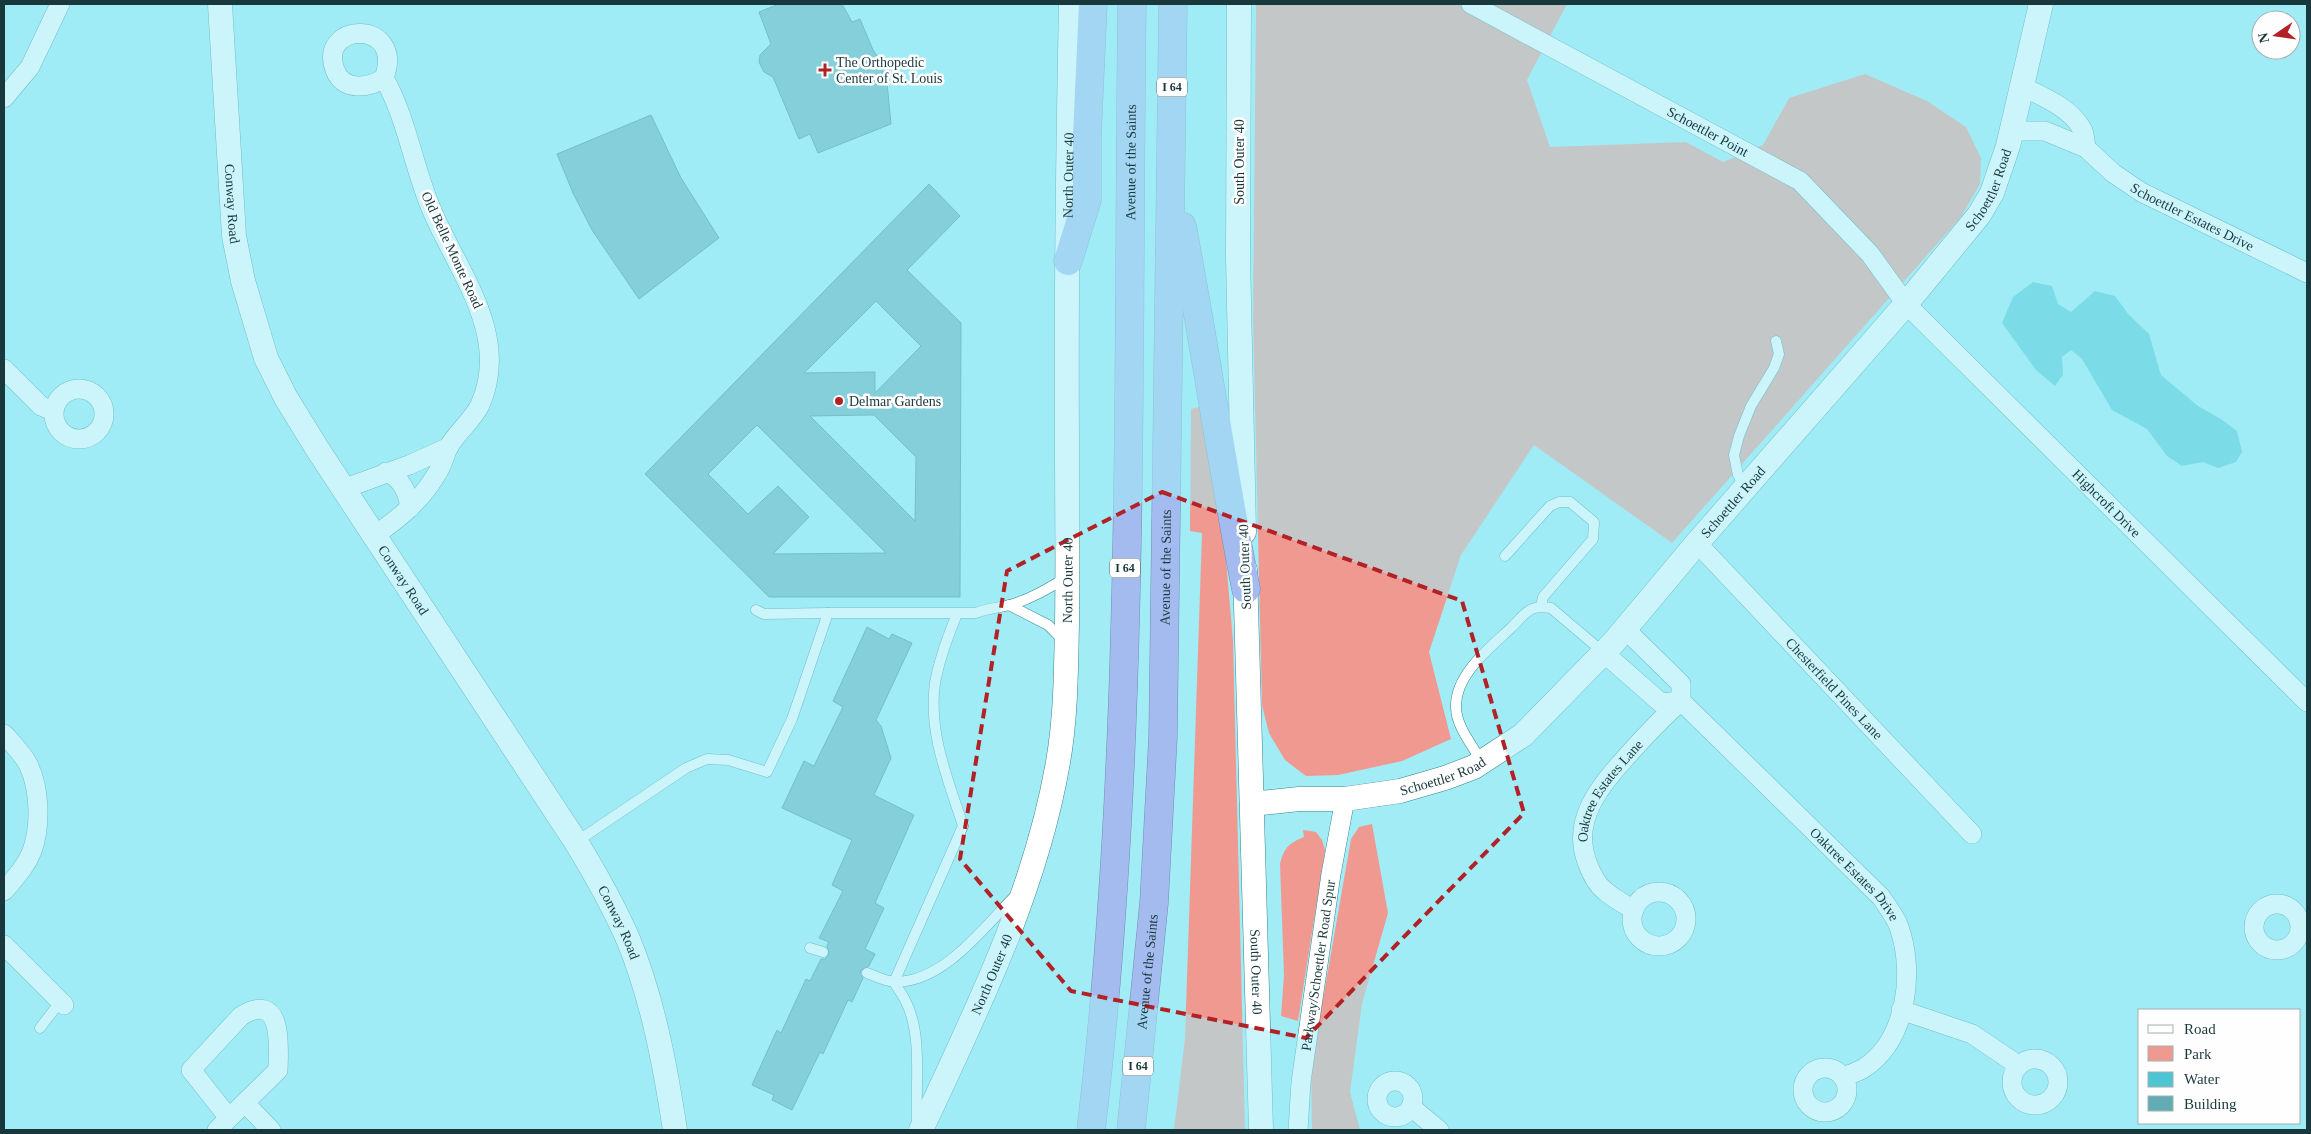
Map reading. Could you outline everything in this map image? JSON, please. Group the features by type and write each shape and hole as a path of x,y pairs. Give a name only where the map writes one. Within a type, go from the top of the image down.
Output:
{"highway":[{"path":"1068,261 1088,200 1087,136 1093,4"},
{"name":"Avenue of the Saints","path":"1091,1130 1112,918 1123,716 1132,4"},
{"name":"Avenue of the Saints","path":"1131,1130 1154,903 1162,756 1165,665 1173,4"},
{"path":"1171,170 1198,307 1226,488 1246,589"}],"street":[{"path":"4,98 30,67 60,4"},
{"name":"Conway Road","path":"220,4 234,236 243,281 270,366 286,398 343,489 576,842 604,889 628,939 645,987 665,1063 675,1130"},
{"name":"North Outer 40","path":"921,1130 1000,954 1026,885 1046,819 1058,762 1064,715 1067,644 1070,4"},
{"name":"South Outer 40","path":"1240,4 1238,257 1261,1130"},
{"name":"Schoettler Point","path":"1471,4 1800,181 1870,254 1906,304"},
{"name":"Schoettler Road","path":"1252,804 1345,799 1400,791 1436,781 1474,767 1523,735 1625,629 1696,543 1906,304 1979,215 1992,192 2012,131 2041,4"},
{"name":"Old Belle Monte Road","path":"374,536 410,508 436,476 449,447 466,427 480,405 486,384 490,355 485,324 476,297 434,216 413,160 394,95 384,78"},
{"name":"Schoettler Estates Drive","path":"2022,86 2055,103 2073,118 2082,129 2086,148"},
{"name":"Schoettler Estates Drive","path":"2012,131 2045,131 2086,148 2113,173 2141,192 2307,273"},
{"name":"Highcroft Drive","path":"1906,304 2307,702"},
{"path":"4,369 41,406 53,411"},
{"name":"Old Belle Monte Road","path":"343,489 409,465 449,447"},
{"path":"386,472 400,482 410,508"},
{"name":"Chesterfield Pines Lane","path":"1696,543 1972,834"},
{"path":"1603,652 1661,704 1681,701 1681,684 1625,629"},
{"name":"Oaktree Estates Lane","path":"1634,910 1604,890 1592,875 1582,842 1583,824 1590,804 1601,785 1658,722 1681,701"},
{"name":"Oaktree Estates Drive","path":"1681,701 1881,897 1898,927 1904,950 1906,979 1901,1010 1889,1043 1864,1068 1843,1077"},
{"path":"4,734 28,764 35,788 37,814 32,850 24,867 4,891"},
{"name":"Parkway/Schoettler Road Spur","path":"1298,1130 1301,1082 1331,874 1345,799"},
{"path":"4,945 62,1004"},
{"path":"250,1010 261,1010 272,1017 279,1032 278,1070 223,1124 191,1070 241,1016 250,1010"},
{"path":"1901,1010 1972,1034 2018,1065"},
{"path":"245,1103 271,1130"},
{"path":"1411,1107 1439,1130"}],"lane":[{"path":"1745,488 1738,475 1734,455 1739,436 1751,406 1774,368 1779,354 1776,341"},
{"path":"1505,556 1550,506 1559,502 1570,502 1594,522 1593,539 1543,597 1541,606"},
{"path":"756,610 764,614 957,614 976,612 992,607 1009,605 1030,597 1068,577"},
{"path":"1009,605 1048,625 1067,644"},
{"path":"1482,762 1457,719 1455,704 1465,676 1485,652 1531,609 1541,606 1551,608 1603,652"},
{"path":"576,842 686,768 707,759 728,760 767,772 792,718 828,613"},
{"path":"894,982 962,826 937,747 933,714 935,683 943,652 957,614"},
{"path":"867,972 894,982 912,980 954,958 1026,885"},
{"path":"810,948 823,952"},
{"path":"894,982 907,1003 918,1058 917,1130"},
{"path":"40,1028 62,1004"}],"highlighted area":[{"path":"1162,492 1462,601 1524,813 1306,1038 1071,991 960,859 1007,571"}],"green space":[{"path":"1256,4 1567,4 1527,80 1550,147 1686,142 1723,162 1763,145 1789,98 1865,74 1927,101 1966,127 1981,158 1980,184 1961,217 1672,543 1534,445 1461,555 1429,652 1451,739 1402,761 1338,775 1306,776 1285,760 1269,733 1262,705 1253,319"},
{"path":"1203,406 1226,559 1233,641 1245,1130 1174,1130 1185,1038 1202,533 1190,531 1191,409"},
{"path":"1372,824 1388,913 1362,1004 1350,1092 1360,1130 1312,1130 1311,1068 1351,839 1359,827"},
{"path":"1303,830 1316,832 1322,840 1325,850 1298,1021 1281,1016 1284,975 1280,864 1283,854 1288,847 1304,837"}],"water":[{"path":"2033,282 2052,286 2058,304 2071,312 2095,291 2115,296 2129,315 2149,334 2161,375 2198,406 2237,431 2242,452 2236,462 2218,468 2203,462 2182,466 2167,456 2147,429 2112,410 2082,359 2071,350 2062,357 2063,375 2055,386 2036,370 2002,323 2013,297"}],"building":[{"path":"779,4 842,4 852,22 860,19 873,50 879,59 887,83 891,124 818,153 810,134 799,139 773,77 764,72 759,62 760,55 771,44 759,12"},
{"path":"651,115 681,178 719,238 639,299 592,230 573,193 557,154"},
{"name":"Delmar Gardens","path":"929,184 960,216 907,270 961,323 960,597 769,597 645,474","holes":["876,301 921,346 875,393 875,372 804,373","874,415 916,457 915,521 810,416","757,425 886,553 773,554 809,517 778,486 748,514 708,474"]},
{"path":"867,627 889,639 892,634 912,643 876,720 881,726 891,758 874,795 914,815 875,903 884,908 865,949 875,954 869,966 861,970 860,974 863,978 852,1002 848,1000 823,1054 820,1052 792,1110 772,1100 774,1095 752,1085 777,1030 781,1033 806,979 810,981 821,959 825,959 829,954 827,946 829,942 819,938 843,891 832,885 852,840 782,808 804,761 814,766 843,707 833,701"}],"place":[{"name":"The Orthopedic Center of St. Louis","path":"825,70"},
{"name":"Delmar Gardens","path":"839,401"}]}
